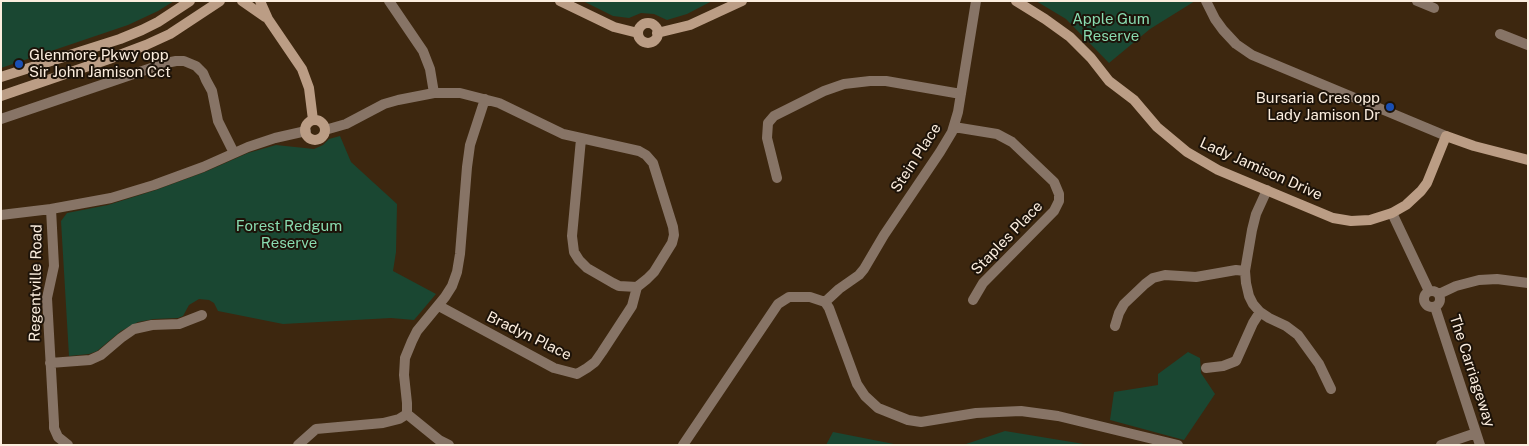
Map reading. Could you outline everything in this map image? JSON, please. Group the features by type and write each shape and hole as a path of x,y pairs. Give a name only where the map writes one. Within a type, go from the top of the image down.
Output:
{"street":[{"path":"1,78 120,40 158,22 190,1"},
{"path":"1,96 109,60 146,45 170,34 220,1"},
{"path":"242,1 268,19"},
{"path":"260,1 268,19 302,69 309,88 313,120"},
{"path":"389,1 426,57 434,92"},
{"path":"560,1 614,27 638,32 642,41 648,43 653,41 658,34 690,25 742,1"},
{"name":"Stein Place","path":"825,302 864,269 884,234 940,152 954,126 976,1"},
{"name":"Lady Jamison Drive","path":"1016,1 1070,37 1091,58 1109,81 1134,100 1157,127 1187,152 1218,170 1340,219 1363,221 1377,219 1392,214 1412,200 1427,183 1446,136"},
{"path":"1206,1 1223,30 1236,44 1252,54 1446,136 1474,146 1528,160"},
{"path":"1417,1 1434,8"},
{"path":"1500,34 1528,45"},
{"path":"1,119 166,63 184,61 196,66 203,73 212,91 218,121 234,153"},
{"path":"778,178 767,138 765,121 824,90 853,82 886,81 961,94"},
{"path":"325,130 346,124 392,101 434,92 460,93 504,105 554,130 581,139 639,151 649,158 654,166 673,227 674,239 654,272 637,287 613,284 587,268 574,252 572,236 581,139"},
{"path":"407,414 404,375 407,351 421,326 439,306 452,286 458,268 470,145 485,99"},
{"path":"313,120 322,122 325,130 323,137 318,140 308,137 306,131 306,126 313,120"},
{"name":"Staples Place","path":"954,126 997,134 1012,142 1054,182 1064,197 1054,211 983,283 974,300"},
{"name":"Regentville Road","path":"66,443 58,437 54,428 47,298 54,266 51,209 111,198 203,167 275,138 306,131"},
{"path":"1267,190 1254,221 1245,270 1249,296 1260,312 1298,335 1319,364 1331,389"},
{"path":"1,215 51,209"},
{"path":"1392,214 1434,293 1479,280 1497,279 1528,283"},
{"path":"1115,326 1124,304 1153,278 1165,275 1201,276 1245,270"},
{"name":"Bradyn Place","path":"439,306 537,359 576,374 591,365 602,352 632,306 637,287"},
{"name":"The Carriageway","path":"1434,293 1425,295 1424,301 1430,307 1435,307 1480,445"},
{"path":"683,445 778,304 784,299 792,297 810,297 825,302 832,314 857,384 862,392 875,406 908,420 920,422 982,412 1022,411 1058,416 1178,445"},
{"path":"1206,368 1223,366 1236,361 1260,312"},
{"path":"50,363 90,360 101,355 134,329 152,325 179,324 202,315"},
{"path":"298,445 316,428 383,423 399,419 407,414"},
{"path":"407,414 439,440 449,445"},
{"path":"1441,445 1476,433"}],"green space":[{"path":"1,1 174,1 128,25 1,68"},
{"path":"583,1 712,1 687,14 667,20 654,14 641,13 629,18 613,16"},
{"name":"Apple Gum Reserve","path":"1036,1 1195,1 1150,29 1109,63 1066,19"},
{"name":"Forest Redgum Reserve","path":"340,136 351,162 397,204 396,252 393,271 436,294 414,320 391,318 283,324 218,311 214,303 209,300 199,299 189,305 183,316 138,322 121,331 97,351 89,354 69,356 61,221 67,213 108,205 156,190 205,172 248,153 276,145 314,149 323,145 329,139"},
{"path":"1188,352 1200,358 1201,373 1215,394 1184,440 1110,420 1114,392 1158,385 1158,374"},
{"path":"1005,431 1090,445 963,445"},
{"path":"833,432 899,445 826,445"}],"place":[{"name":"Glenmore Pkwy opp Sir John Jamison Cct","path":"19,64"},
{"name":"Bursaria Cres opp Lady Jamison Dr","path":"1390,107"}]}
